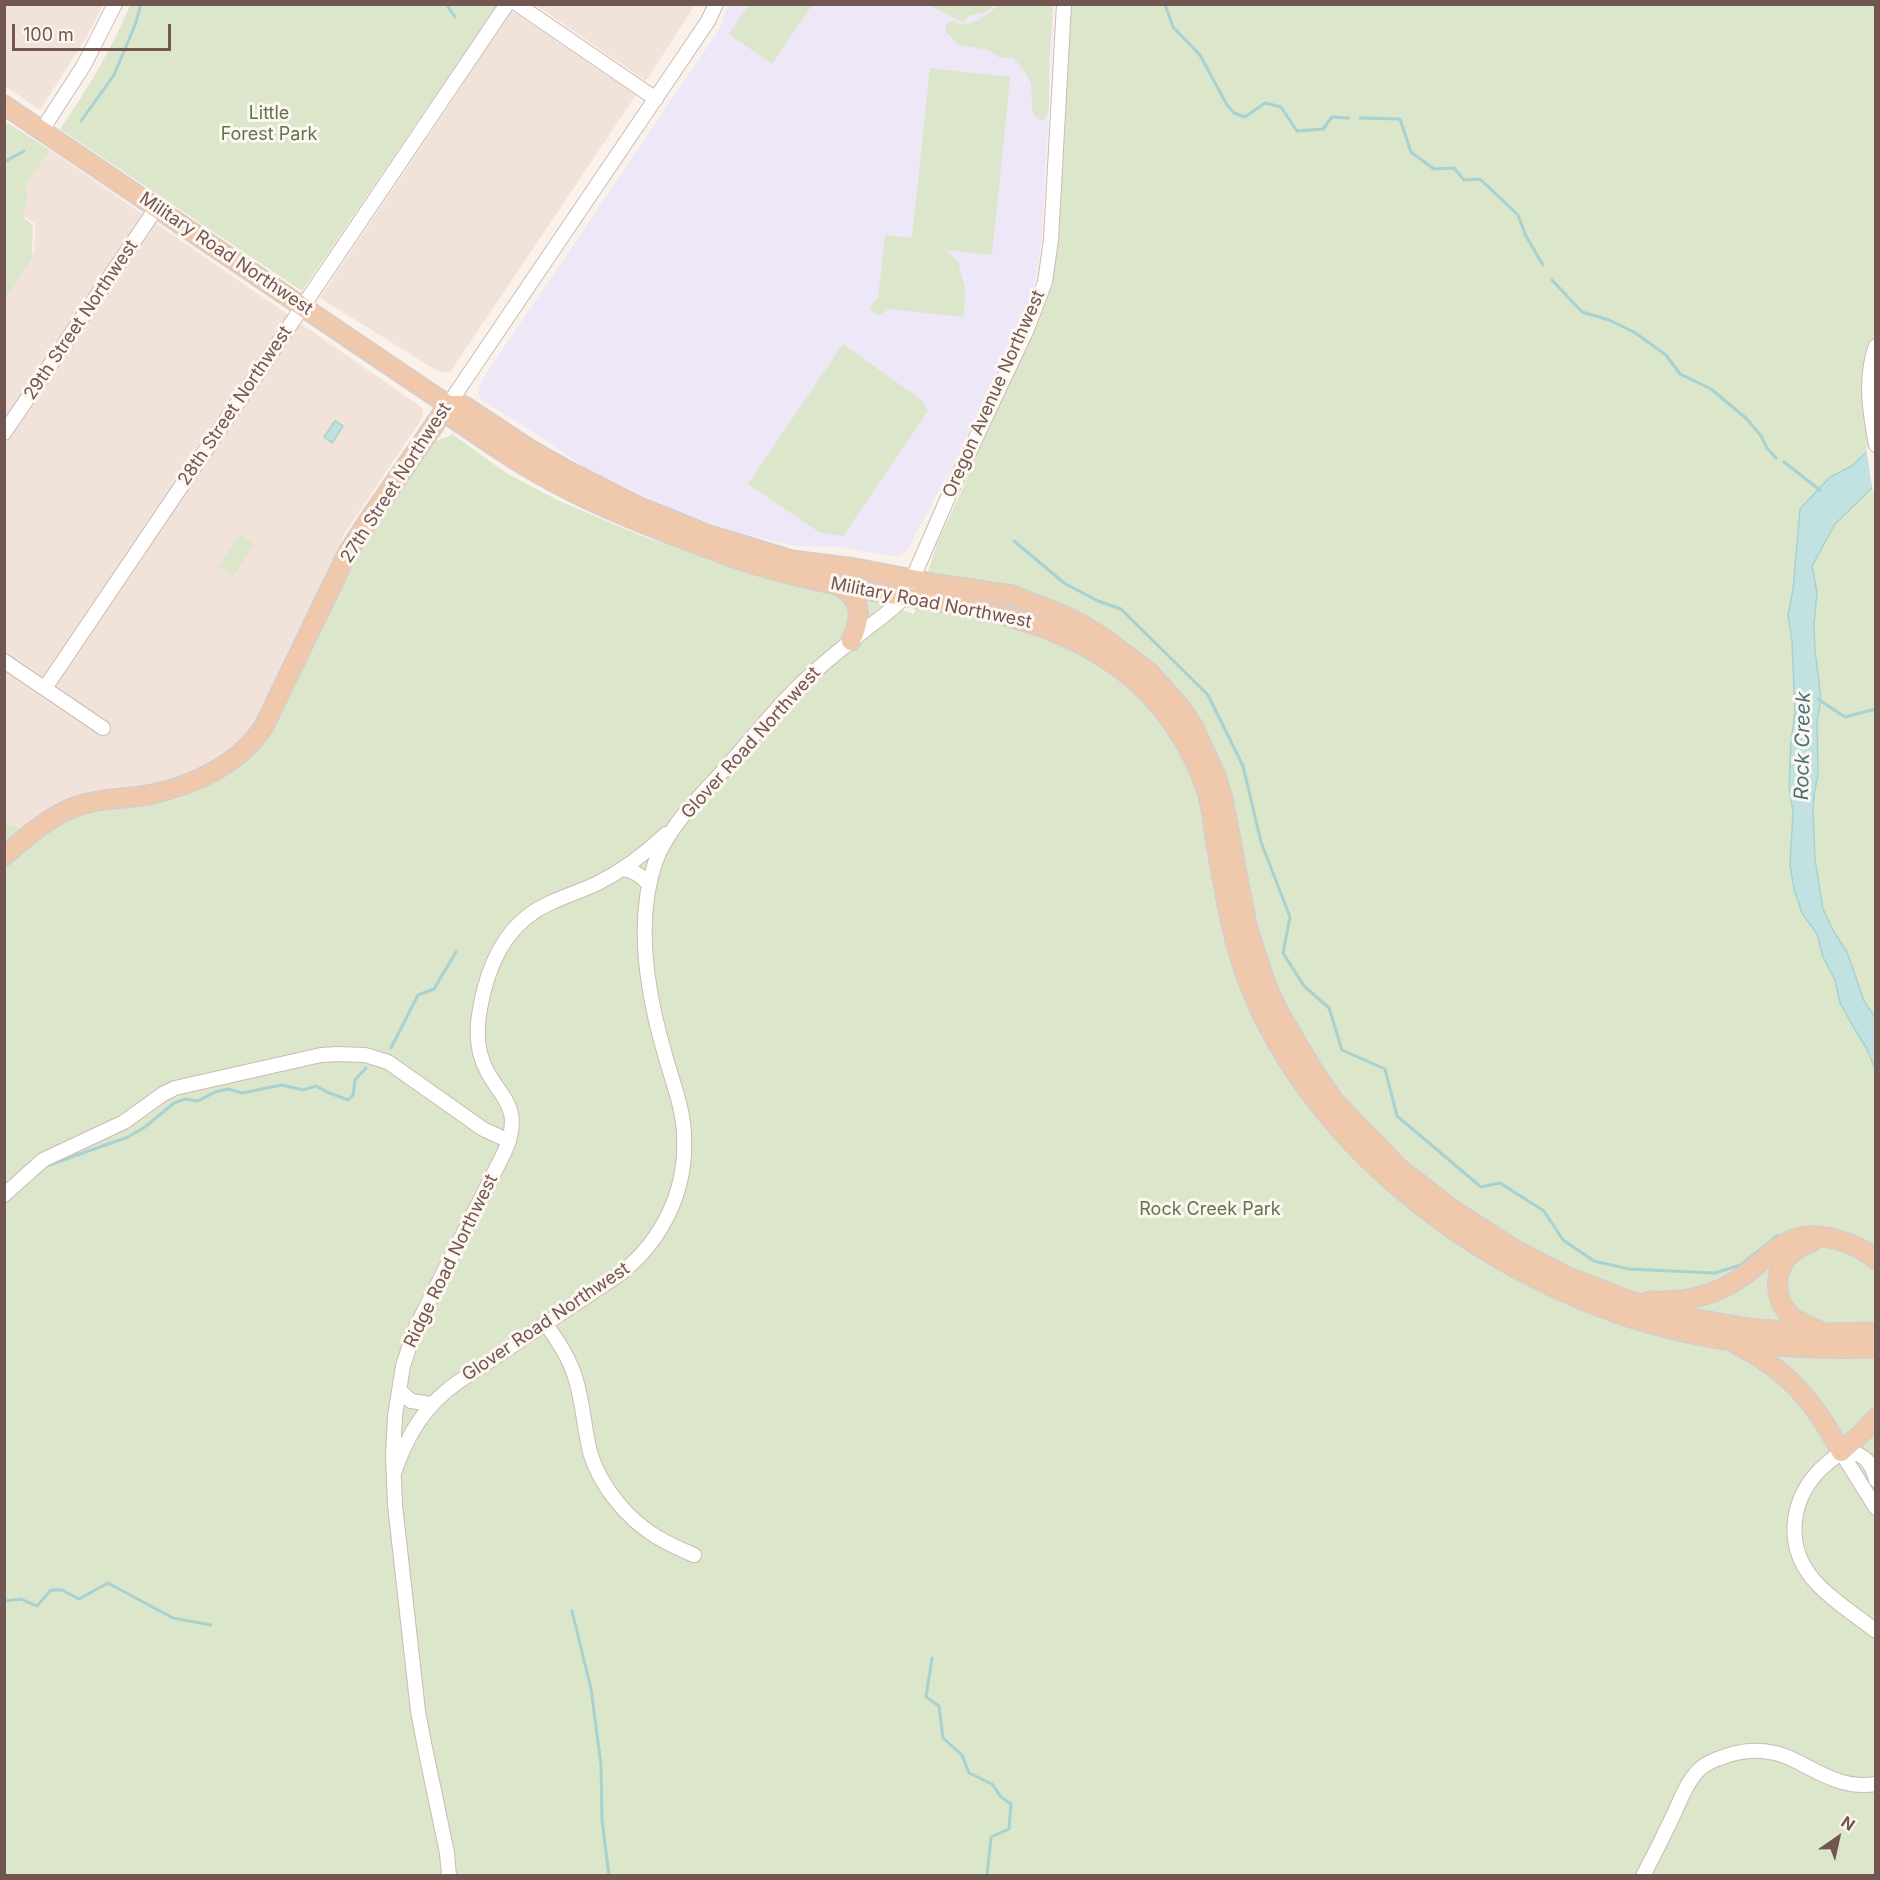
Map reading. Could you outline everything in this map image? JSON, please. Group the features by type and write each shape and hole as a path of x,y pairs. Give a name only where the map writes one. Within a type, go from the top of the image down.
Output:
{"main road":[{"name":"Military Road Northwest","path":"4,105 448,405 454,418 541,476 659,530 738,560 839,586 904,596 1028,621 1067,636 1121,670 1159,705 1185,743 1206,788 1239,955 1273,1035 1305,1086 1341,1131 1394,1182 1466,1237 1523,1273 1583,1300 1680,1331 1783,1347 1855,1341 1875,1332"},
{"name":"Military Road Northwest","path":"448,405 463,405 531,450 571,472 640,507 707,534 792,560 855,568 1012,595 1038,604 1083,625 1149,672 1181,708 1205,750 1223,798 1247,926 1277,1009 1334,1101 1400,1168 1482,1230 1568,1277 1628,1300 1689,1317 1736,1326 1773,1331 1827,1333 1875,1348"},
{"name":"27th Street Northwest","path":"4,856 35,830 65,811 94,802 153,794 206,776 250,745 264,726 348,552 448,405"},
{"path":"839,586 850,594 859,613 858,626 851,641"},
{"path":"1628,1300 1659,1301 1701,1296 1725,1288 1785,1242 1804,1235 1828,1237 1856,1246 1875,1260"},
{"path":"1827,1333 1790,1315 1782,1303 1777,1284 1781,1266 1792,1252 1828,1237"},
{"path":"1714,1338 1737,1344 1795,1385 1815,1407 1841,1452 1875,1418"}],"street":[{"path":"42,130 84,65 115,4"},
{"name":"28th Street Northwest","path":"45,688 507,4"},
{"path":"517,4 656,99"},
{"name":"27th Street Northwest","path":"448,405 656,99 708,21 716,4"},
{"name":"Oregon Avenue Northwest","path":"904,596 1023,340 1045,282 1051,240 1064,4"},
{"name":"29th Street Northwest","path":"4,433 157,207"},
{"path":"1875,346 1870,379 1875,446"},
{"name":"Glover Road Northwest","path":"394,1473 411,1432 431,1404 452,1386 620,1274 638,1259 662,1227 672,1206 682,1173 684,1135 675,1089 657,1028 650,989 645,924 649,885 658,857 678,824 780,705 814,672 893,610 904,596"},
{"path":"4,661 103,728"},
{"name":"Ridge Road Northwest","path":"449,1875 447,1853 421,1727 398,1530 394,1434 405,1357 415,1329 509,1141 512,1123 509,1107 485,1067 478,1041 479,1016 494,961 508,935 527,916 547,904 593,885 622,869 649,850 678,824"},
{"path":"622,869 638,874 649,885"},
{"path":"4,1195 43,1160 118,1125 175,1088 329,1054 365,1055 388,1062 483,1129 509,1141"},
{"path":"545,1323 566,1355 571,1367 591,1454 613,1496 633,1518 657,1537 694,1555"},
{"path":"399,1390 411,1401 431,1404"},
{"path":"1875,1480 1871,1467 1862,1455 1855,1451 1841,1452 1818,1472 1801,1497 1794,1528 1796,1546 1805,1569 1814,1580 1875,1631"},
{"path":"1841,1452 1875,1508"},
{"path":"1643,1875 1683,1791 1704,1766 1722,1757 1744,1751 1768,1750 1791,1758 1828,1778 1857,1785 1875,1784"}],"shaded area":[{"path":"4,5 103,5 86,38 40,110 5,86"},
{"path":"536,5 695,5 646,81"},
{"path":"728,5 1054,5 1042,239 1034,288 1020,326 950,470 906,552 899,556 841,547 794,546 736,532 672,509 585,468 551,443 482,400 478,393 482,380 720,28"},
{"path":"512,11 636,95 450,372 439,372 320,298"},
{"path":"50,150 417,404 423,410 423,417 344,534 319,601 260,722 222,761 166,784 124,788 75,802 28,830 5,823 4,670 18,668 4,656 5,294 34,252 35,224 14,208 26,185"}],"green space":[{"name":"Little Forest Park","path":"130,4 497,5 302,291 60,129 98,69"},
{"path":"999,4 1053,5 1049,109 1045,120 1035,117 1030,81 1013,57 1000,58 989,50 958,45 946,33 946,24 953,21 959,24 971,23 984,17"},
{"path":"749,5 812,5 772,64 729,34"},
{"path":"929,5 995,5 985,12 968,16 964,23"},
{"name":"Rock Creek Park","path":"1068,5 1875,5 1875,1875 5,1876 5,866 53,826 97,809 177,799 213,782 238,765 354,558 435,441 452,434 506,473 559,501 642,536 747,572 849,598 879,602 914,614 938,541 1036,321"},
{"path":"930,68 1010,77 992,255 944,250 958,261 965,289 964,317 888,309 879,316 870,309 873,302 878,299 885,235 912,238"},
{"path":"8,123 50,150 26,185 27,201 23,211 25,219 33,225 32,257 5,300 4,128"},
{"path":"843,344 921,400 928,411 843,536 819,532 748,484"},
{"path":"240,535 254,543 233,576 219,567"},
{"path":"5,823 28,830 5,851"}],"water":[{"path":"335,421 343,426 332,443 324,437"},
{"name":"Rock Creek","path":"1875,444 1875,485 1835,524 1812,566 1817,593 1814,625 1821,698 1817,723 1818,774 1813,810 1815,859 1823,909 1847,952 1864,1001 1875,1017 1875,1069 1867,1049 1840,1003 1835,980 1823,957 1817,934 1802,913 1794,889 1790,864 1793,813 1789,787 1795,713 1792,641 1788,615 1793,590 1800,509 1830,477 1852,466"}],"pier":[{"path":"1876,441 1876,490 1873,492 1866,448"}],"waterway":[{"path":"81,121 114,75 135,25 141,4"},
{"path":"446,4 455,17"},
{"path":"1165,4 1173,27 1200,55 1227,105 1234,113 1245,117 1265,103 1281,107 1297,131 1323,129 1332,117 1349,118"},
{"path":"1360,118 1400,119 1411,152 1434,169 1454,168 1464,180 1480,179 1518,215 1526,236 1543,265"},
{"path":"4,162 24,151"},
{"path":"1552,280 1582,312 1609,320 1634,332 1666,355 1680,374 1711,389 1747,419 1776,458"},
{"path":"1784,462 1820,490"},
{"path":"1014,541 1064,583 1098,601 1121,609 1208,695 1243,766 1261,842 1290,917 1283,953 1304,986 1329,1008 1342,1050 1385,1069 1397,1116 1481,1187 1500,1183 1544,1211 1563,1240 1594,1261 1629,1269 1715,1273 1741,1265 1778,1235"},
{"name":"Rock Creek","path":"1818,699 1845,717 1876,709"},
{"path":"391,1048 418,995 434,989 456,952"},
{"path":"49,1165 128,1137 145,1127 174,1103 185,1099 198,1101 215,1092 228,1089 242,1093 282,1085 303,1090 316,1086 348,1100 353,1095 355,1080 366,1068"},
{"path":"4,1601 21,1599 37,1606 51,1590 62,1590 79,1599 108,1583 173,1618 211,1625"},
{"path":"572,1611 591,1689 601,1765 602,1820 609,1876"},
{"path":"932,1658 926,1697 939,1706 943,1738 962,1755 969,1773 992,1784 1001,1797 1011,1804 1009,1829 991,1837 987,1876"}]}
